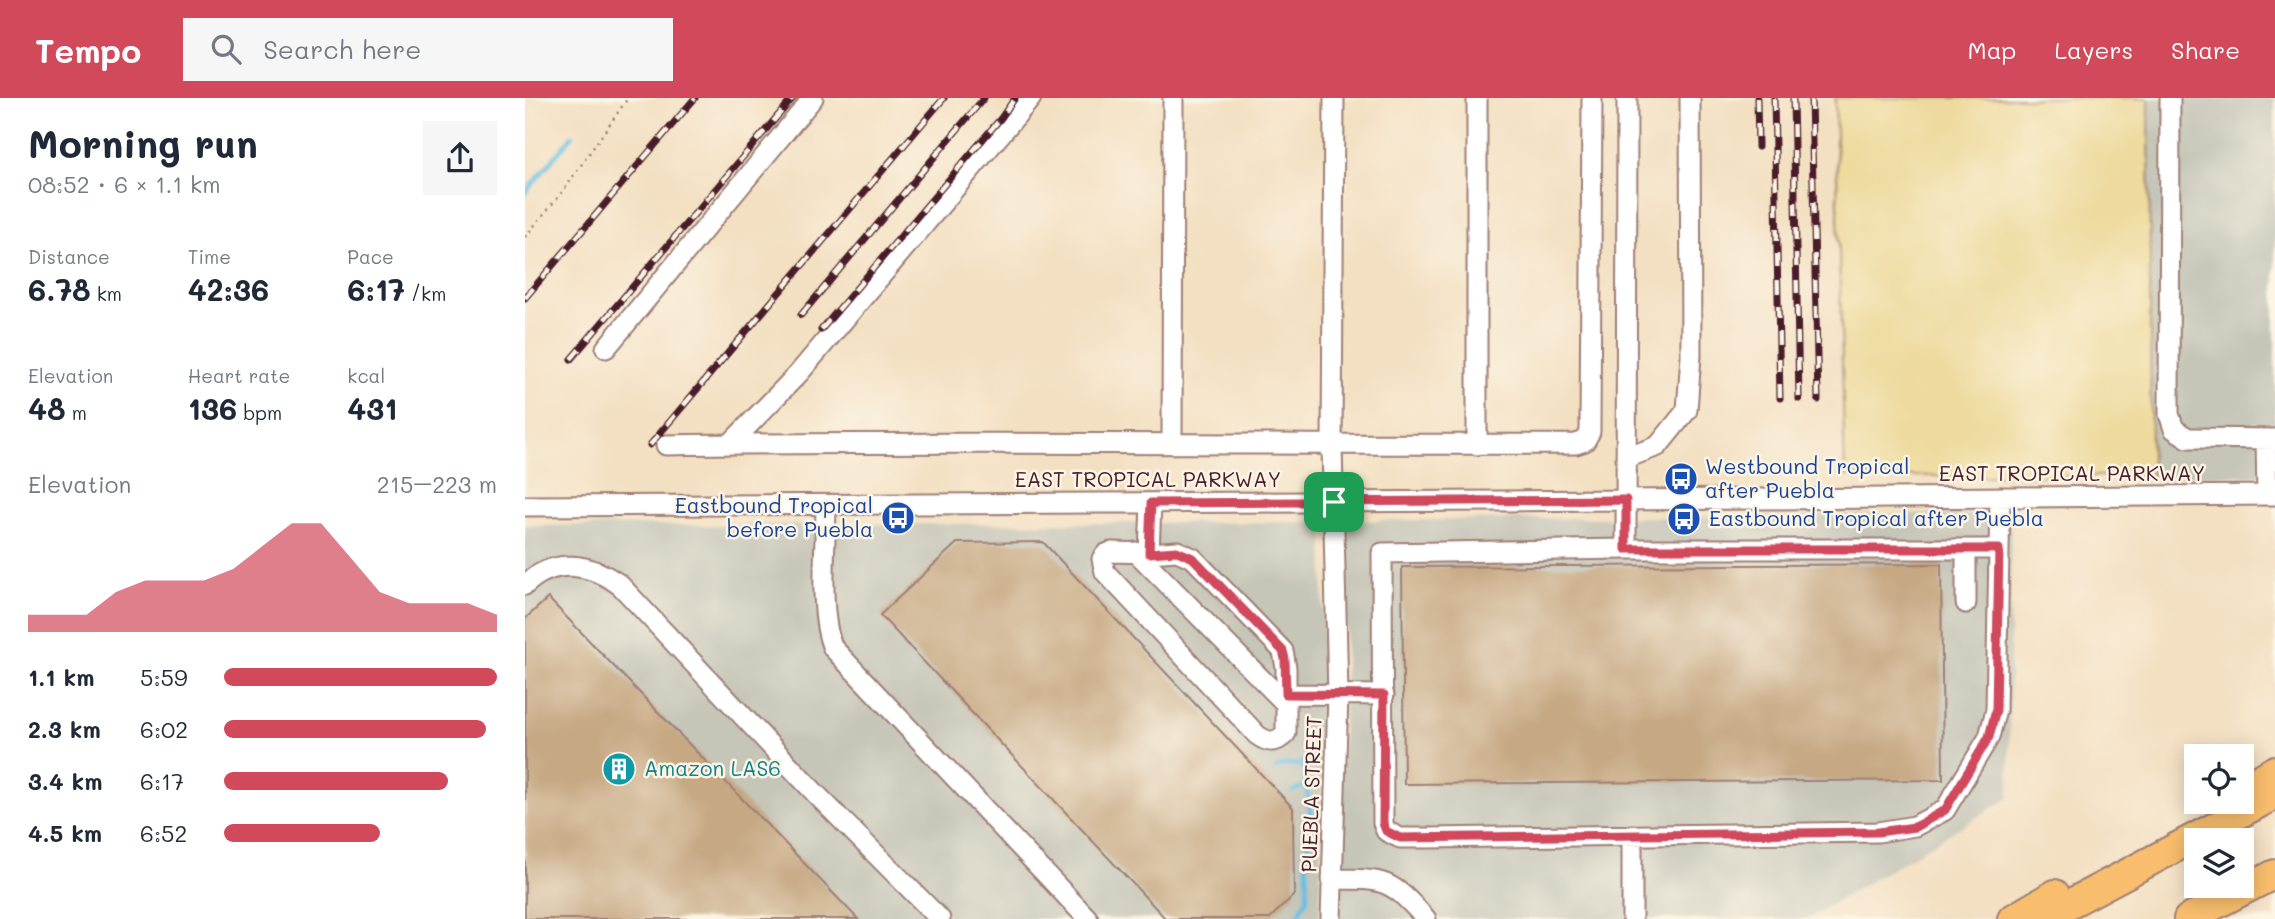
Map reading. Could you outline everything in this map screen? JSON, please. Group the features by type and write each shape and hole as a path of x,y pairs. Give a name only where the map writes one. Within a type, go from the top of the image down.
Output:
{"highway":[{"path":"2254,782 2275,770"},
{"path":"2041,919 2275,795"},
{"path":"2012,919 2198,814"},
{"path":"2188,919 2275,874"}],"street":[{"path":"606,348 813,98"},
{"path":"730,444 799,373 1031,98"},
{"path":"1172,444 1173,98"},
{"name":"PUEBLA STREET","path":"1331,919 1338,695 1332,446 1334,98"},
{"path":"1477,98 1477,444"},
{"path":"666,445 1332,446 1576,444 1585,441 1590,432 1592,98"},
{"path":"1626,549 1627,98"},
{"path":"1626,458 1658,446 1686,410 1691,356 1690,98"},
{"path":"2170,98 2169,414 2174,429 2188,438 2271,439 2271,495"},
{"name":"EAST TROPICAL PARKWAY","path":"525,506 2271,495"},
{"path":"1999,549 1626,549 1382,553 1383,823 1386,831 1400,838 1429,838 1878,832 1915,827 1945,810 1989,737 1996,710 2000,497"},
{"path":"1142,553 1151,503"},
{"path":"826,505 825,614 828,637 833,648 1088,919"},
{"path":"1966,549 1966,603"},
{"path":"1177,551 1193,558 1283,651 1286,699 1286,733 1273,742 1264,740 1105,572 1102,559 1105,554 1177,551"},
{"path":"1142,553 1286,699 1384,695"},
{"path":"525,585 548,569 567,566 588,568 607,575 620,585 817,795 940,919"},
{"path":"1632,835 1632,919"},
{"path":"1332,879 1385,882 1401,891 1426,919"}],"path":[{"path":"525,237 563,191 628,98"}],"shaded area":[{"path":"2149,98 2275,98 2275,475 2151,476"},
{"path":"2011,513 2009,798 1807,919 1338,919 1349,521"},
{"path":"1324,522 1320,919 525,919 525,526"}],"sand":[{"path":"1835,98 2149,98 2151,476 1845,476"}],"building":[{"path":"1043,542 1293,808 1294,895 1269,919 1166,919 880,615 957,543"},
{"path":"1941,564 1943,780 1404,784 1402,567"},
{"name":"Amazon LAS6","path":"548,598 858,919 525,919 525,619"}],"waterway":[{"path":"525,193 572,136"},
{"path":"1296,919 1307,898 1307,853 1312,822 1302,761"},
{"path":"1276,768 1287,764 1303,765"},
{"path":"1293,791 1307,785"}],"railway":[{"path":"525,298 695,98"},
{"path":"571,359 793,98"},
{"path":"650,445 944,98"},
{"path":"801,315 984,98"},
{"path":"821,330 1015,98"},
{"path":"1757,98 1758,147"},
{"path":"1774,98 1780,398"},
{"path":"1793,98 1799,399"},
{"path":"1811,98 1818,400"}],"place":[{"name":"Westbound Tropical after Puebla","path":"1681,479"},
{"name":"Eastbound Tropical before Puebla","path":"898,518"},
{"name":"Eastbound Tropical after Puebla","path":"1684,519"},
{"name":"Amazon LAS6","path":"619,769"}],"route":[{"path":"1626,500 1626,549 1999,549 1996,710 1989,737 1945,810 1915,827 1878,832 1400,838 1386,831 1383,823 1384,695 1286,694 1283,651 1193,558 1177,551 1149,553 1151,503 1334,502 1626,500"}]}
